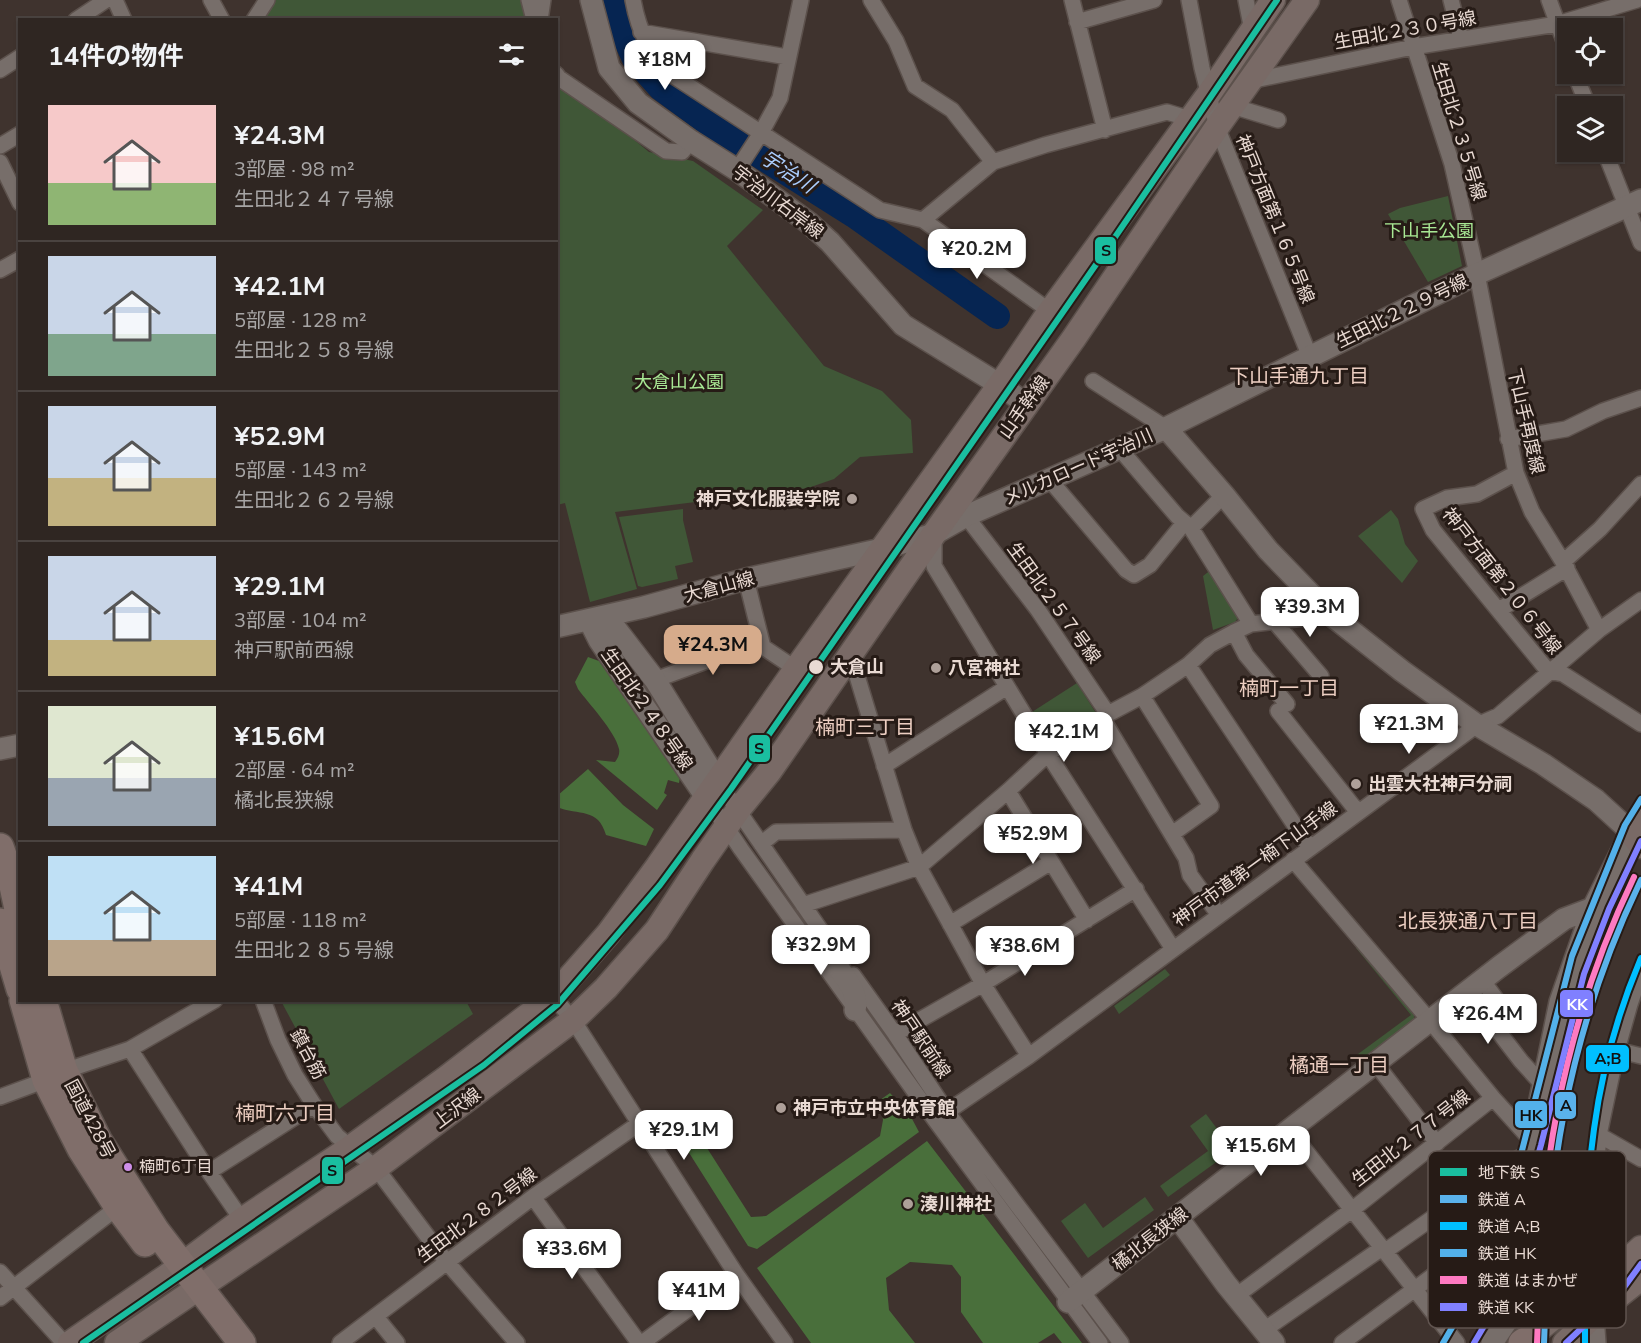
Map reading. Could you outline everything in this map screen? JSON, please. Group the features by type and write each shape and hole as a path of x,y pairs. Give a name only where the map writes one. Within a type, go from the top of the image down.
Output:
{"highway":[{"path":"0,847 11,877 18,909"},
{"path":"0,922 18,982"},
{"name":"国道428号","path":"24,1002 55,1076 81,1149 118,1207 175,1270 192,1293 219,1343"},
{"name":"国道428号","path":"43,1002 55,1076 156,1231 175,1270"},
{"name":"国道428号","path":"192,1293 242,1343"}],"main road":[{"name":"山手幹線","path":"712,788 1048,314 1209,94 1273,0"},
{"name":"山手幹線","path":"732,819 769,772 850,653 1074,338 1217,127 1307,0"},
{"path":"558,991 608,934 712,788"},
{"name":"上沢線","path":"117,1343 376,1168 573,1020 606,988 657,930 732,819"},
{"name":"上沢線","path":"70,1343 242,1220 350,1148 446,1079 545,1002"},
{"path":"1626,1261 1641,1248"},
{"path":"1626,1290 1641,1278"},
{"path":"1524,1342 1540,1328"},
{"path":"1565,1343 1581,1328"}],"street":[{"path":"79,18 106,0"},
{"path":"115,0 123,18"},
{"path":"211,0 221,18"},
{"path":"255,18 267,0"},
{"path":"530,0 534,18"},
{"path":"540,18 543,0"},
{"name":"宇治川右岸線","path":"591,0 609,68 638,103 691,141 741,164 830,242 903,325 1004,378 1031,398"},
{"path":"633,0 641,32 656,59 672,75 759,136 880,210 923,220 1048,314"},
{"path":"741,164 780,98 801,0"},
{"path":"871,0 896,41 915,86 952,110 993,162"},
{"path":"1072,0 1105,130"},
{"path":"1077,22 1154,0"},
{"name":"神戸方面第１６５号線","path":"1189,0 1217,127 1310,357"},
{"path":"1246,0 1252,30"},
{"name":"生田北２３５号線","path":"1399,0 1452,164 1477,274"},
{"path":"1451,0 1461,39"},
{"path":"1549,0 1557,24"},
{"name":"生田北２３０号線","path":"1577,18 1637,0"},
{"name":"生田北２３０号線","path":"1250,81 1413,47 1557,24"},
{"path":"641,32 787,57"},
{"path":"0,70 18,58"},
{"path":"558,77 666,151 682,152 691,141"},
{"path":"1232,106 1278,120"},
{"path":"923,220 993,162 1045,145 1167,112 1190,119"},
{"path":"0,146 18,135"},
{"path":"0,162 18,197"},
{"path":"1611,162 1634,204 1641,243"},
{"name":"生田北２２９号線","path":"1166,428 1477,274 1634,204"},
{"path":"0,270 18,260"},
{"name":"下山手再度線","path":"1477,274 1516,473 1532,512 1565,565 1599,630"},
{"path":"1093,381 1166,428"},
{"path":"1508,439 1566,429 1603,411 1641,398"},
{"name":"メルカロード宇治川","path":"882,549 934,534 966,516 1166,428 1268,550 1331,615 1402,672 1477,725 1543,764 1638,832"},
{"path":"1119,448 1187,525 1251,624"},
{"name":"神戸方面第２０６号線","path":"1516,473 1477,494 1447,498 1423,509 1433,530 1548,672"},
{"path":"1049,479 1125,570 1134,575 1150,565 1187,525 1224,495"},
{"path":"1499,610 1565,565 1640,489"},
{"name":"生田北２５７号線","path":"966,516 1038,610 1105,716 1186,858 1190,875 1219,915"},
{"path":"934,534 934,566 1048,754 1173,949"},
{"name":"大倉山線","path":"558,627 746,579 882,549"},
{"path":"746,579 763,647 796,669"},
{"name":"神戸市道第一楠下山手線","path":"941,1116 1029,1056 1477,725 1498,716 1599,630 1641,600"},
{"path":"803,906 919,867 1048,754 1105,716 1142,696 1188,665 1210,645 1251,624 1331,615"},
{"name":"生田北２４８号線","path":"598,618 655,680 712,788"},
{"name":"生田北２４８号線","path":"598,618 599,640 712,788"},
{"path":"1274,621 1321,676"},
{"path":"1234,632 1246,655 1282,707 1353,807 1360,811"},
{"path":"655,680 760,641"},
{"path":"850,653 904,830 919,867 983,984 1029,1056"},
{"path":"1188,665 1310,848"},
{"path":"1548,672 1563,674 1641,724"},
{"path":"884,766 1007,687"},
{"path":"1142,696 1211,807 1172,834"},
{"path":"0,749 18,745"},
{"name":"神戸駅前線","path":"712,788 855,1010 941,1116 1075,1297 1100,1343"},
{"path":"1008,791 1088,920"},
{"name":"神戸駅前線","path":"732,819 761,844 895,1034 941,1116"},
{"path":"761,844 776,832 904,830"},
{"path":"1530,1151 1560,1002 1593,908 1638,832"},
{"path":"1293,860 1431,1022 1530,1147"},
{"path":"950,924 1051,862"},
{"path":"895,1034 983,984 1136,889"},
{"name":"橘北長狭線","path":"1075,1297 1482,980 1564,919 1593,908"},
{"path":"828,940 831,955 855,993 857,1003 855,1010"},
{"path":"1598,1151 1617,1050 1641,972"},
{"path":"1482,980 1502,1007 1488,1018 1542,1084"},
{"path":"0,1097 130,1049 212,1002"},
{"name":"鎮台筋","path":"263,1002 278,1041 314,1105 337,1136 376,1168 446,1261 517,1343"},
{"path":"558,1002 573,1020 736,1274 785,1343"},
{"path":"130,1049 242,1220"},
{"path":"1617,1050 1641,1056"},
{"path":"1376,1064 1437,1143"},
{"name":"生田北２７７号線","path":"1236,1296 1353,1209 1493,1098"},
{"path":"209,1172 314,1105"},
{"name":"生田北２８２号線","path":"340,1343 446,1261 640,1122"},
{"path":"1290,1131 1428,1306"},
{"path":"1599,1135 1641,1159"},
{"path":"1525,1151 1530,1147"},
{"path":"533,1197 640,1343 736,1274"},
{"path":"0,1298 118,1207"},
{"path":"1178,1218 1269,1337 1383,1250 1428,1219"},
{"path":"0,1272 64,1343"},
{"path":"1342,1343 1428,1280"},
{"name":"神戸駅前線","path":"1075,1297 1122,1343"},
{"path":"376,1317 397,1343"},
{"path":"1445,1328 1457,1343"},
{"path":"1492,1343 1503,1328"},
{"path":"1518,1328 1524,1342"},
{"path":"1594,1328 1595,1343"}],"green space":[{"path":"276,0 521,0 525,18 264,18"},
{"name":"大倉山公園","path":"558,84 615,124 649,152 693,161 763,210 727,246 824,366 882,391 911,420 913,453 860,457 834,479 808,488 615,512 637,589 590,602 565,503 558,505"},
{"name":"下山手公園","path":"1448,196 1462,266 1428,282 1388,214 1400,208"},
{"path":"683,509 683,520 693,562 675,566 678,579 638,586 619,517"},
{"path":"1391,510 1398,519 1405,544 1418,561 1402,583 1358,536"},
{"path":"1212,569 1240,615 1235,622 1213,630 1203,576"},
{"path":"588,657 599,661 680,777 679,783 668,780 664,793 667,795 657,810 596,760 615,762 619,751 612,734 575,682"},
{"path":"1077,683 1096,713 1051,742 1032,712"},
{"path":"588,769 623,805 654,829 646,846 606,835 598,820 593,816 558,807 558,795"},
{"path":"1359,946 1414,1009 1414,1021 1358,1062 1354,1057 1411,1015 1356,948"},
{"path":"1165,969 1170,975 1119,1014 1114,1006"},
{"path":"282,1002 467,1002 473,1014 339,1109"},
{"path":"890,1093 910,1115 919,1132 757,1249 748,1246 686,1148 685,1136 692,1130 700,1137 751,1217 766,1216 880,1136 883,1120 880,1100"},
{"path":"1206,1114 1233,1150 1168,1197 1160,1186 1208,1151 1190,1126"},
{"name":"湊川神社","path":"927,1141 1082,1343 1062,1343 1054,1333 1038,1343 983,1343 961,1312 961,1277 952,1265 910,1262 886,1278 889,1310 915,1343 811,1343 757,1268"},
{"path":"1145,1197 1154,1210 1088,1258 1061,1221 1085,1203 1103,1228"}],"waterway":[{"name":"宇治川","path":"615,0 621,28 635,59 661,88 710,124 854,215 997,316"}],"metro line":[{"name":"S","path":"83,1343 484,1065 557,1005 660,885 731,789 1277,0"}],"rail line":[{"name":"HK","path":"1522,1151 1572,956 1625,825 1641,799"},
{"name":"KK","path":"1539,1151 1584,974 1609,909 1641,841"},
{"name":"はまかぜ","path":"1550,1151 1563,1081 1586,998 1600,957 1634,877"},
{"name":"A","path":"1558,1151 1580,1041 1607,960 1641,880"},
{"name":"A;B","path":"1592,1151 1601,1085 1612,1042 1641,958"},
{"name":"KK","path":"1626,1285 1641,1264"},
{"name":"HK","path":"1443,1343 1452,1328"},
{"name":"KK","path":"1474,1343 1483,1328"},
{"name":"はまかぜ","path":"1537,1343 1538,1328"},
{"name":"A","path":"1544,1343 1545,1328"},
{"name":"KK","path":"1566,1343 1582,1328"},
{"name":"A;B","path":"1585,1328 1585,1343"}],"place":[{"name":"神戸文化服装学院","path":"852,499"},
{"name":"大倉山","path":"816,667"},
{"name":"八宮神社","path":"936,668"},
{"name":"出雲大社神戸分祠","path":"1356,784"},
{"name":"神戸市立中央体育館","path":"781,1108"},
{"name":"楠町6丁目","path":"128,1167"},
{"name":"湊川神社","path":"908,1204"}],"district":[{"name":"下山手通九丁目","path":"1299,376"},
{"name":"楠町一丁目","path":"1289,688"},
{"name":"楠町三丁目","path":"865,727"},
{"name":"北長狭通八丁目","path":"1468,921"},
{"name":"橘通一丁目","path":"1339,1065"},
{"name":"楠町六丁目","path":"285,1113"}]}
